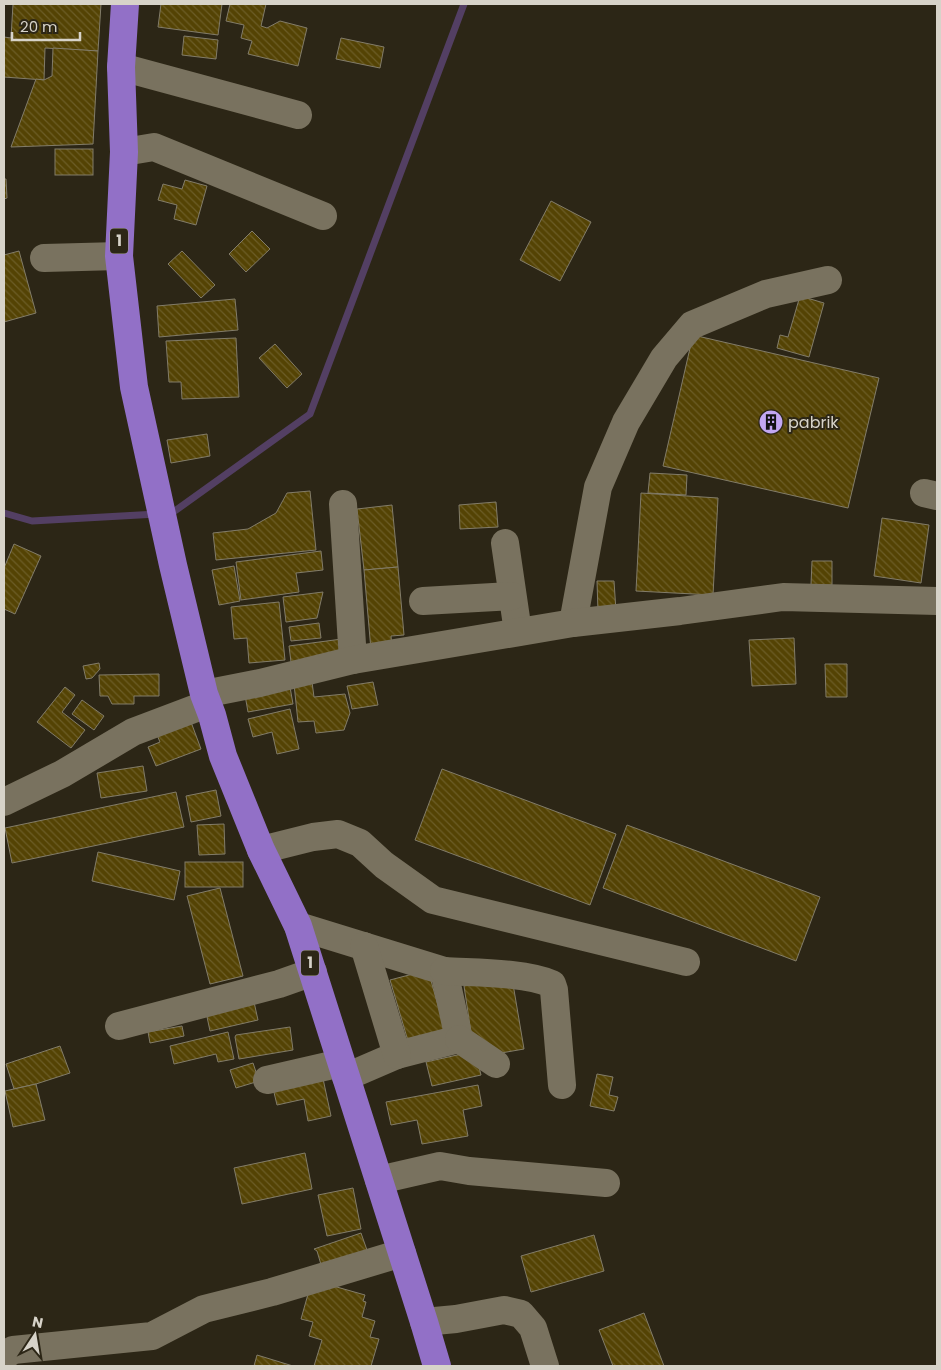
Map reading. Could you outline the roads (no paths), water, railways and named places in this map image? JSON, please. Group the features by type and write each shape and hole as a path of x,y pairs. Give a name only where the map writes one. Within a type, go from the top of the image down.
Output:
{"highway":[{"name":"1","path":"125,4 121,67 124,152 119,256 134,387 173,565 206,699 224,756 261,850 298,926 437,1366"}],"street":[{"path":"121,67 298,115"},
{"path":"124,152 154,147 323,216"},
{"path":"44,258 119,256"},
{"path":"573,623 598,487 626,422 664,358 692,325 766,294 828,280"},
{"path":"343,504 352,660"},
{"path":"505,543 518,632"},
{"path":"423,601 512,596"},
{"path":"4,802 62,774 134,732 206,699 260,683 352,660 573,623 783,597 937,601"},
{"path":"261,850 338,834 360,843 384,865 433,900 686,962"},
{"path":"298,926 444,971 514,975 552,984 562,1085"},
{"path":"364,946 397,1055"},
{"path":"444,971 459,1039 496,1064"},
{"path":"119,1026 279,984 313,972"},
{"path":"267,1080 344,1070 459,1039"},
{"path":"379,1180 440,1166 469,1171 606,1183"},
{"path":"4,1356 13,1350 152,1336 204,1309 272,1292 402,1252"},
{"path":"424,1322 456,1319 504,1310 521,1314 533,1328 545,1366"}],"waterway":[{"path":"168,513 172,513 310,414 464,4"},
{"path":"4,513 32,521 157,514"}],"place":[{"name":"pabrik","path":"771,422"}]}
